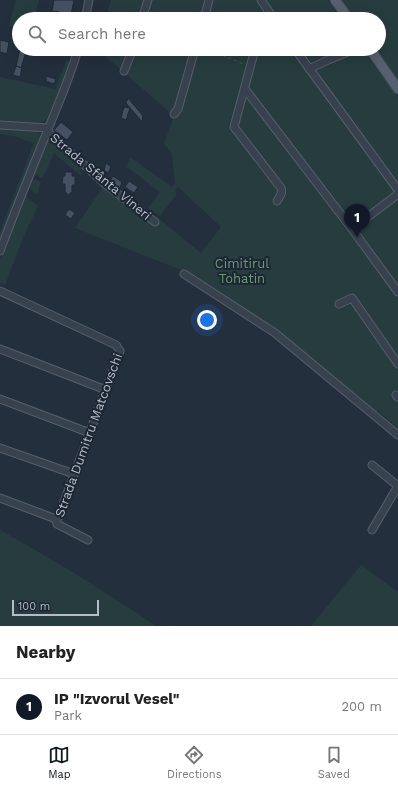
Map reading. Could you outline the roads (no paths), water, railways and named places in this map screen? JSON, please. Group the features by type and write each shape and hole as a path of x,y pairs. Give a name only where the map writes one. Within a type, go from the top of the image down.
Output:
{"main road":[{"path":"335,0 344,12"},
{"path":"375,56 398,89"}],"street":[{"path":"86,12 89,0"},
{"path":"144,12 148,0"},
{"path":"206,12 209,0"},
{"path":"261,0 268,10"},
{"name":"Strada Sfânta Vineri","path":"0,251 47,129 58,106 76,56"},
{"path":"124,71 130,56"},
{"path":"174,114 178,109 193,56"},
{"path":"253,56 234,127 281,188 282,191 277,201"},
{"path":"300,56 398,190"},
{"path":"309,69 338,56"},
{"path":"245,89 398,292"},
{"path":"0,125 47,129"},
{"name":"Strada Sfânta Vineri","path":"47,129 105,184 155,222"},
{"path":"352,229 398,194"},
{"path":"184,274 275,333 398,436"},
{"name":"Strada Dumitru Matcovschi","path":"0,291 116,345 120,351 58,518 56,519 57,524 88,540"},
{"path":"339,304 352,298 398,364"},
{"path":"0,349 106,390"},
{"path":"0,399 90,433"},
{"path":"0,448 74,474"},
{"path":"372,465 398,486 372,530"},
{"path":"0,498 56,519"}],"place":[{"name":"IP \"Izvorul Vesel\"","path":"357,237"}],"park label":[{"name":"Cimitirul Tohatin","path":"242,270"}]}
